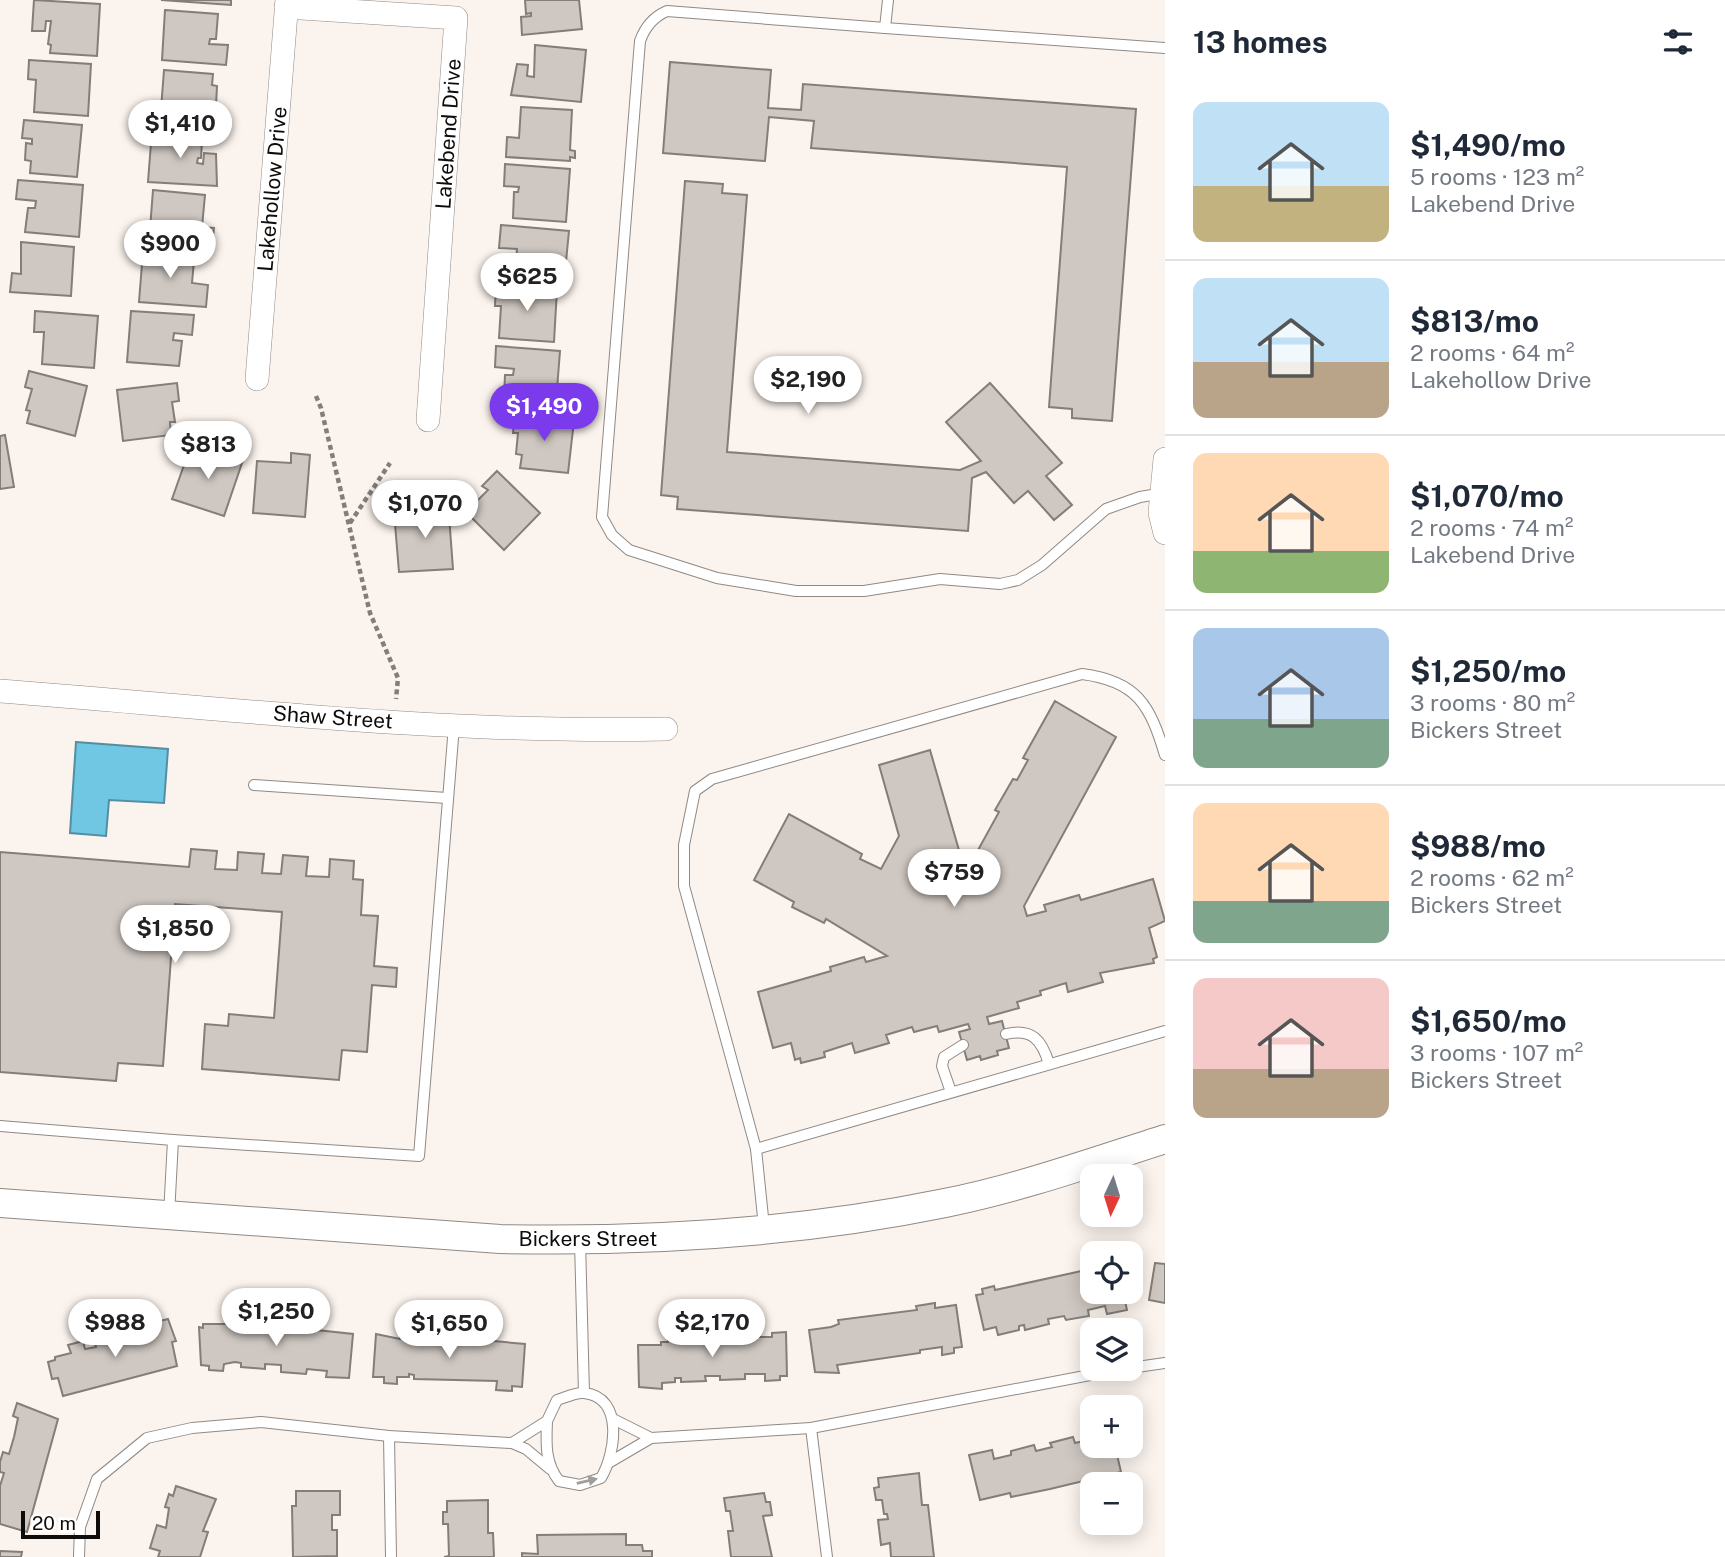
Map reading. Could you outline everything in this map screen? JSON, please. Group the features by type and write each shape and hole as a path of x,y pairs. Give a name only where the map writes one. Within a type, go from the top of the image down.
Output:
{"street":[{"name":"Lakehollow Drive","path":"257,379 287,4"},
{"name":"Lakebend Drive","path":"287,4 456,18 428,419"},
{"path":"1165,459 1164,493 1160,513 1165,533"},
{"name":"Shaw Street","path":"0,691 454,726 566,731 666,729"},
{"name":"Bickers Street","path":"0,1203 500,1239 580,1241 764,1230 946,1203 1054,1175 1165,1139"}],"lane":[{"path":"885,28 888,0"},
{"path":"1164,493 1106,509 1042,565 1018,580 1000,583 940,579 864,591 784,590 748,585 676,566 629,550 612,535 602,517 640,41 644,31 658,15 667,11 1165,48"},
{"path":"764,1230 756,1149 684,886 684,845 695,791 712,779 1082,674 1114,679 1138,697 1149,708 1165,755"},
{"path":"0,1126 419,1156 454,726"},
{"path":"254,785 447,798"},
{"path":"1006,1034 1027,1031 1035,1036 1044,1046 1049,1064"},
{"path":"756,1149 1165,1031"},
{"path":"951,1092 942,1066 944,1056 963,1045"},
{"path":"169,1214 173,1140"},
{"path":"580,1241 584,1393"},
{"path":"1143,1366 1165,1363"},
{"path":"610,1462 651,1438 811,1428 1080,1377"},
{"path":"550,1469 546,1446 547,1421 556,1401 584,1393 603,1402 613,1419 651,1438"},
{"path":"79,1557 80,1527 97,1479 147,1438 192,1428 261,1422 389,1436 512,1443 526,1449 550,1469 559,1481 580,1485 601,1478 610,1462 613,1419"},
{"path":"512,1443 547,1421"},
{"path":"811,1428 827,1557"},
{"path":"389,1436 391,1557"}],"path":[{"path":"316,396 370,613 398,678 394,721"},
{"path":"349,524 390,463"}],"water":[{"path":"76,742 168,749 164,803 109,800 106,836 70,833"}],"building":[{"path":"34,0 100,4 97,56 50,53 51,45 48,44 51,21 46,21 45,31 32,31"},
{"path":"161,0 231,0 231,5"},
{"path":"525,0 579,0 582,29 522,35 521,17 531,16 531,13 526,14"},
{"path":"165,10 218,14 216,39 210,39 209,44 228,45 226,65 162,60"},
{"path":"535,45 586,50 581,102 511,95 517,64 528,65 527,76 534,77"},
{"path":"29,60 91,64 88,116 34,112 36,80 28,79"},
{"path":"670,62 771,70 768,108 801,110 803,84 1136,109 1112,421 1072,418 1072,409 1049,407 1067,167 811,148 814,121 769,117 765,161 663,153"},
{"path":"164,70 213,74 212,85 217,86 216,106 222,106 220,128 160,122"},
{"path":"521,107 572,110 570,150 575,151 575,158 570,157 570,161 506,157 507,137 519,138"},
{"path":"24,120 82,125 77,177 30,173 31,161 25,160 26,143 32,144 32,139 22,138"},
{"path":"152,130 199,133 199,141 202,141 201,158 198,158 197,163 203,164 204,153 216,154 217,186 148,182"},
{"path":"505,164 570,169 566,222 513,218 514,192 518,192 519,187 504,186"},
{"path":"18,180 83,185 79,237 25,232 28,208 35,208 36,201 16,199"},
{"path":"685,181 723,184 722,193 747,195 727,452 960,470 981,461 946,422 990,383 1062,463 1046,476 1072,505 1054,520 1028,491 1014,503 986,472 972,478 968,531 677,509 678,497 661,495"},
{"path":"153,190 205,195 202,227 214,228 212,247 149,242"},
{"path":"501,225 569,231 564,282 518,278 519,272 515,271 517,249 499,248"},
{"path":"21,242 74,247 71,296 10,292 12,273 21,274"},
{"path":"143,251 191,254 190,260 194,261 192,283 208,285 206,307 139,302"},
{"path":"496,286 557,289 554,342 499,338 501,306 495,306"},
{"path":"35,311 98,316 94,368 42,364 44,332 34,332"},
{"path":"131,311 194,315 192,335 174,333 173,340 182,341 179,366 127,362"},
{"path":"496,346 560,351 556,402 504,398 505,375 513,375 514,369 495,367"},
{"path":"29,371 87,386 75,436 27,423 30,411 26,410 32,389 25,387"},
{"path":"177,383 179,401 172,402 175,422 170,422 171,435 123,441 117,390"},
{"path":"515,415 574,421 568,473 520,468 522,455 516,454 518,433 513,433"},
{"path":"5,435 14,487 0,489 0,436"},
{"path":"190,448 221,458 223,453 243,460 224,516 172,499"},
{"path":"291,453 310,455 305,517 253,513 257,461 291,463"},
{"path":"497,471 540,513 504,550 466,512 488,490 482,486"},
{"path":"448,502 453,569 399,572 395,524 421,519 422,523 426,523 426,517 414,518 413,505"},
{"path":"1055,701 1116,737 1024,906 1027,916 1046,911 1044,905 1079,895 1081,900 1153,879 1165,921 1149,928 1157,957 1153,959 1154,963 1100,973 1103,982 1068,992 1066,983 1040,991 1041,995 1017,1002 1019,1008 987,1017 989,1024 1002,1021 1009,1048 997,1051 998,1055 981,1060 980,1056 967,1060 959,1032 970,1029 968,1024 939,1032 937,1026 914,1032 912,1027 886,1035 889,1043 855,1053 852,1043 824,1052 825,1057 801,1063 800,1058 795,1060 791,1043 773,1048 758,992 831,971 830,967 864,957 866,962 887,956 826,919 824,923 792,907 794,902 754,880 789,814 862,854 860,859 881,869 899,836 879,765 930,750 963,864 972,861 999,812 995,810 1028,760 1023,758"},
{"path":"191,849 217,851 215,869 237,870 238,852 264,854 262,873 281,874 283,855 308,857 306,876 329,877 330,859 354,861 353,879 363,880 361,915 378,916 374,966 397,968 396,987 372,985 367,1052 342,1050 339,1080 202,1069 205,1024 228,1026 229,1014 274,1018 282,912 175,904 163,1066 118,1063 116,1081 0,1072 0,852 189,867"},
{"path":"1155,1263 1165,1264 1165,1303 1149,1300"},
{"path":"1080,1271 1080,1304 1126,1304 1127,1310 1107,1314 1105,1306 1088,1310 1089,1316 1066,1320 1064,1316 1048,1319 1049,1324 1025,1330 1024,1325 1019,1326 1019,1330 998,1335 996,1327 984,1330 976,1295 983,1294 982,1289 994,1286 995,1290"},
{"path":"935,1303 935,1308 956,1305 962,1347 954,1348 954,1353 942,1355 942,1347 920,1350 920,1353 837,1365 839,1373 815,1372 809,1330 831,1327 839,1324 838,1320 917,1310 916,1306"},
{"path":"168,1319 176,1341 172,1342 177,1366 63,1396 58,1378 52,1379 48,1362 55,1360 55,1357 71,1353 68,1345 83,1341 85,1349 96,1347 94,1339 120,1332 122,1339 138,1335 154,1330 152,1323"},
{"path":"234,1321 353,1334 349,1378 326,1377 327,1371 307,1369 306,1374 281,1372 281,1365 265,1364 265,1369 241,1367 241,1363 235,1362 224,1364 223,1371 209,1370 209,1366 201,1365 199,1327 203,1328 203,1324 234,1324"},
{"path":"786,1332 787,1376 780,1376 780,1380 765,1381 765,1374 745,1374 745,1379 720,1380 720,1376 705,1376 706,1381 681,1382 681,1378 675,1378 675,1382 662,1383 662,1389 639,1387 638,1345 661,1345 661,1342 668,1342 668,1336 772,1337 772,1333"},
{"path":"408,1333 525,1344 522,1387 512,1386 512,1391 496,1390 497,1381 414,1379 414,1375 409,1374 409,1377 397,1377 397,1384 384,1383 384,1377 373,1377 376,1334 400,1339 400,1336 408,1337"},
{"path":"17,1403 58,1419 27,1532 0,1524 0,1486 4,1473 0,1472 0,1462 3,1452 9,1454 14,1437 18,1418 13,1416"},
{"path":"1073,1437 1075,1443 1080,1442 1080,1458 1118,1458 1121,1472 1080,1472 1080,1482 1011,1497 1010,1493 980,1500 969,1455 992,1450 994,1459 1034,1445 1036,1451 1052,1447 1050,1443"},
{"path":"919,1473 922,1505 928,1505 934,1557 891,1557 890,1543 881,1545 878,1520 888,1519 887,1514 884,1514 882,1500 876,1500 874,1488 879,1487 878,1478"},
{"path":"176,1486 216,1499 203,1531 208,1532 200,1557 158,1557 160,1551 150,1548 157,1525 166,1528 169,1508 165,1507 169,1494 173,1496"},
{"path":"296,1491 340,1491 340,1515 332,1515 332,1530 337,1530 337,1556 293,1557 292,1506 296,1506"},
{"path":"764,1493 766,1502 770,1502 772,1515 763,1516 772,1557 731,1557 728,1531 733,1531 730,1511 726,1511 724,1498"},
{"path":"488,1500 488,1533 493,1533 494,1557 444,1557 449,1556 448,1524 443,1524 447,1501"},
{"path":"626,1534 626,1545 642,1545 643,1551 652,1551 652,1557 522,1557 522,1553 538,1554 537,1535"},
{"path":"0,1551 22,1552 21,1557 0,1557"}]}
